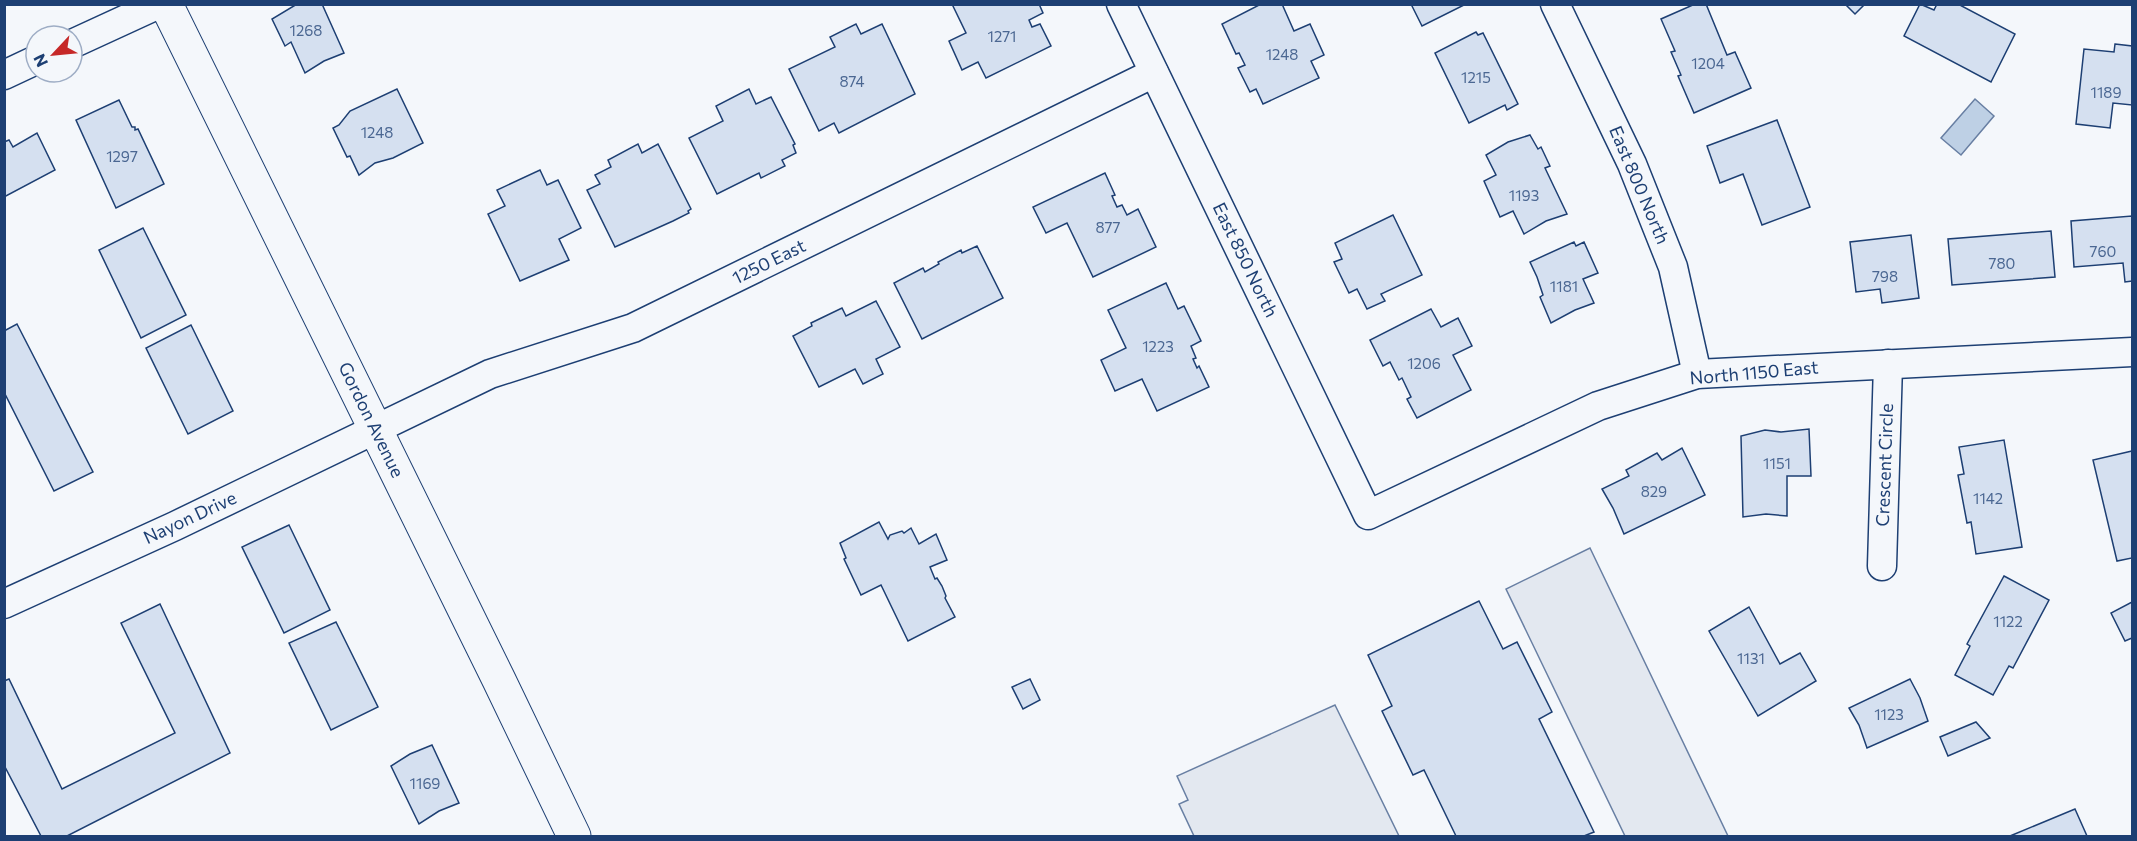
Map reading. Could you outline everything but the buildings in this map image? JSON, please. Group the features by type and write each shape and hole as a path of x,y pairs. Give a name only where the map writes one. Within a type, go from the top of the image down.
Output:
{"main road":[{"name":"Gordon Avenue","path":"166,4 574,837"}],"street":[{"path":"84,38 159,4"},
{"name":"East 850 North","path":"1121,4 1368,515"},
{"name":"East 800 North","path":"1555,4 1632,164 1673,267 1697,374"},
{"path":"4,75 24,66"},
{"name":"1250 East","path":"375,429 498,370 633,328 1154,73"},
{"name":"North 1150 East","path":"1368,515 1598,406 1697,374 2133,352"},
{"name":"Crescent Circle","path":"1882,566 1888,364"},
{"name":"Nayon Drive","path":"4,604 175,526 375,429"}],"shaded area":[{"path":"1590,548 1728,836 1625,836 1506,589"},
{"path":"1335,705 1399,836 1194,836 1179,804 1188,800 1177,776"}],"water":[{"path":"1975,99 1994,116 1961,155 1941,138"}]}
